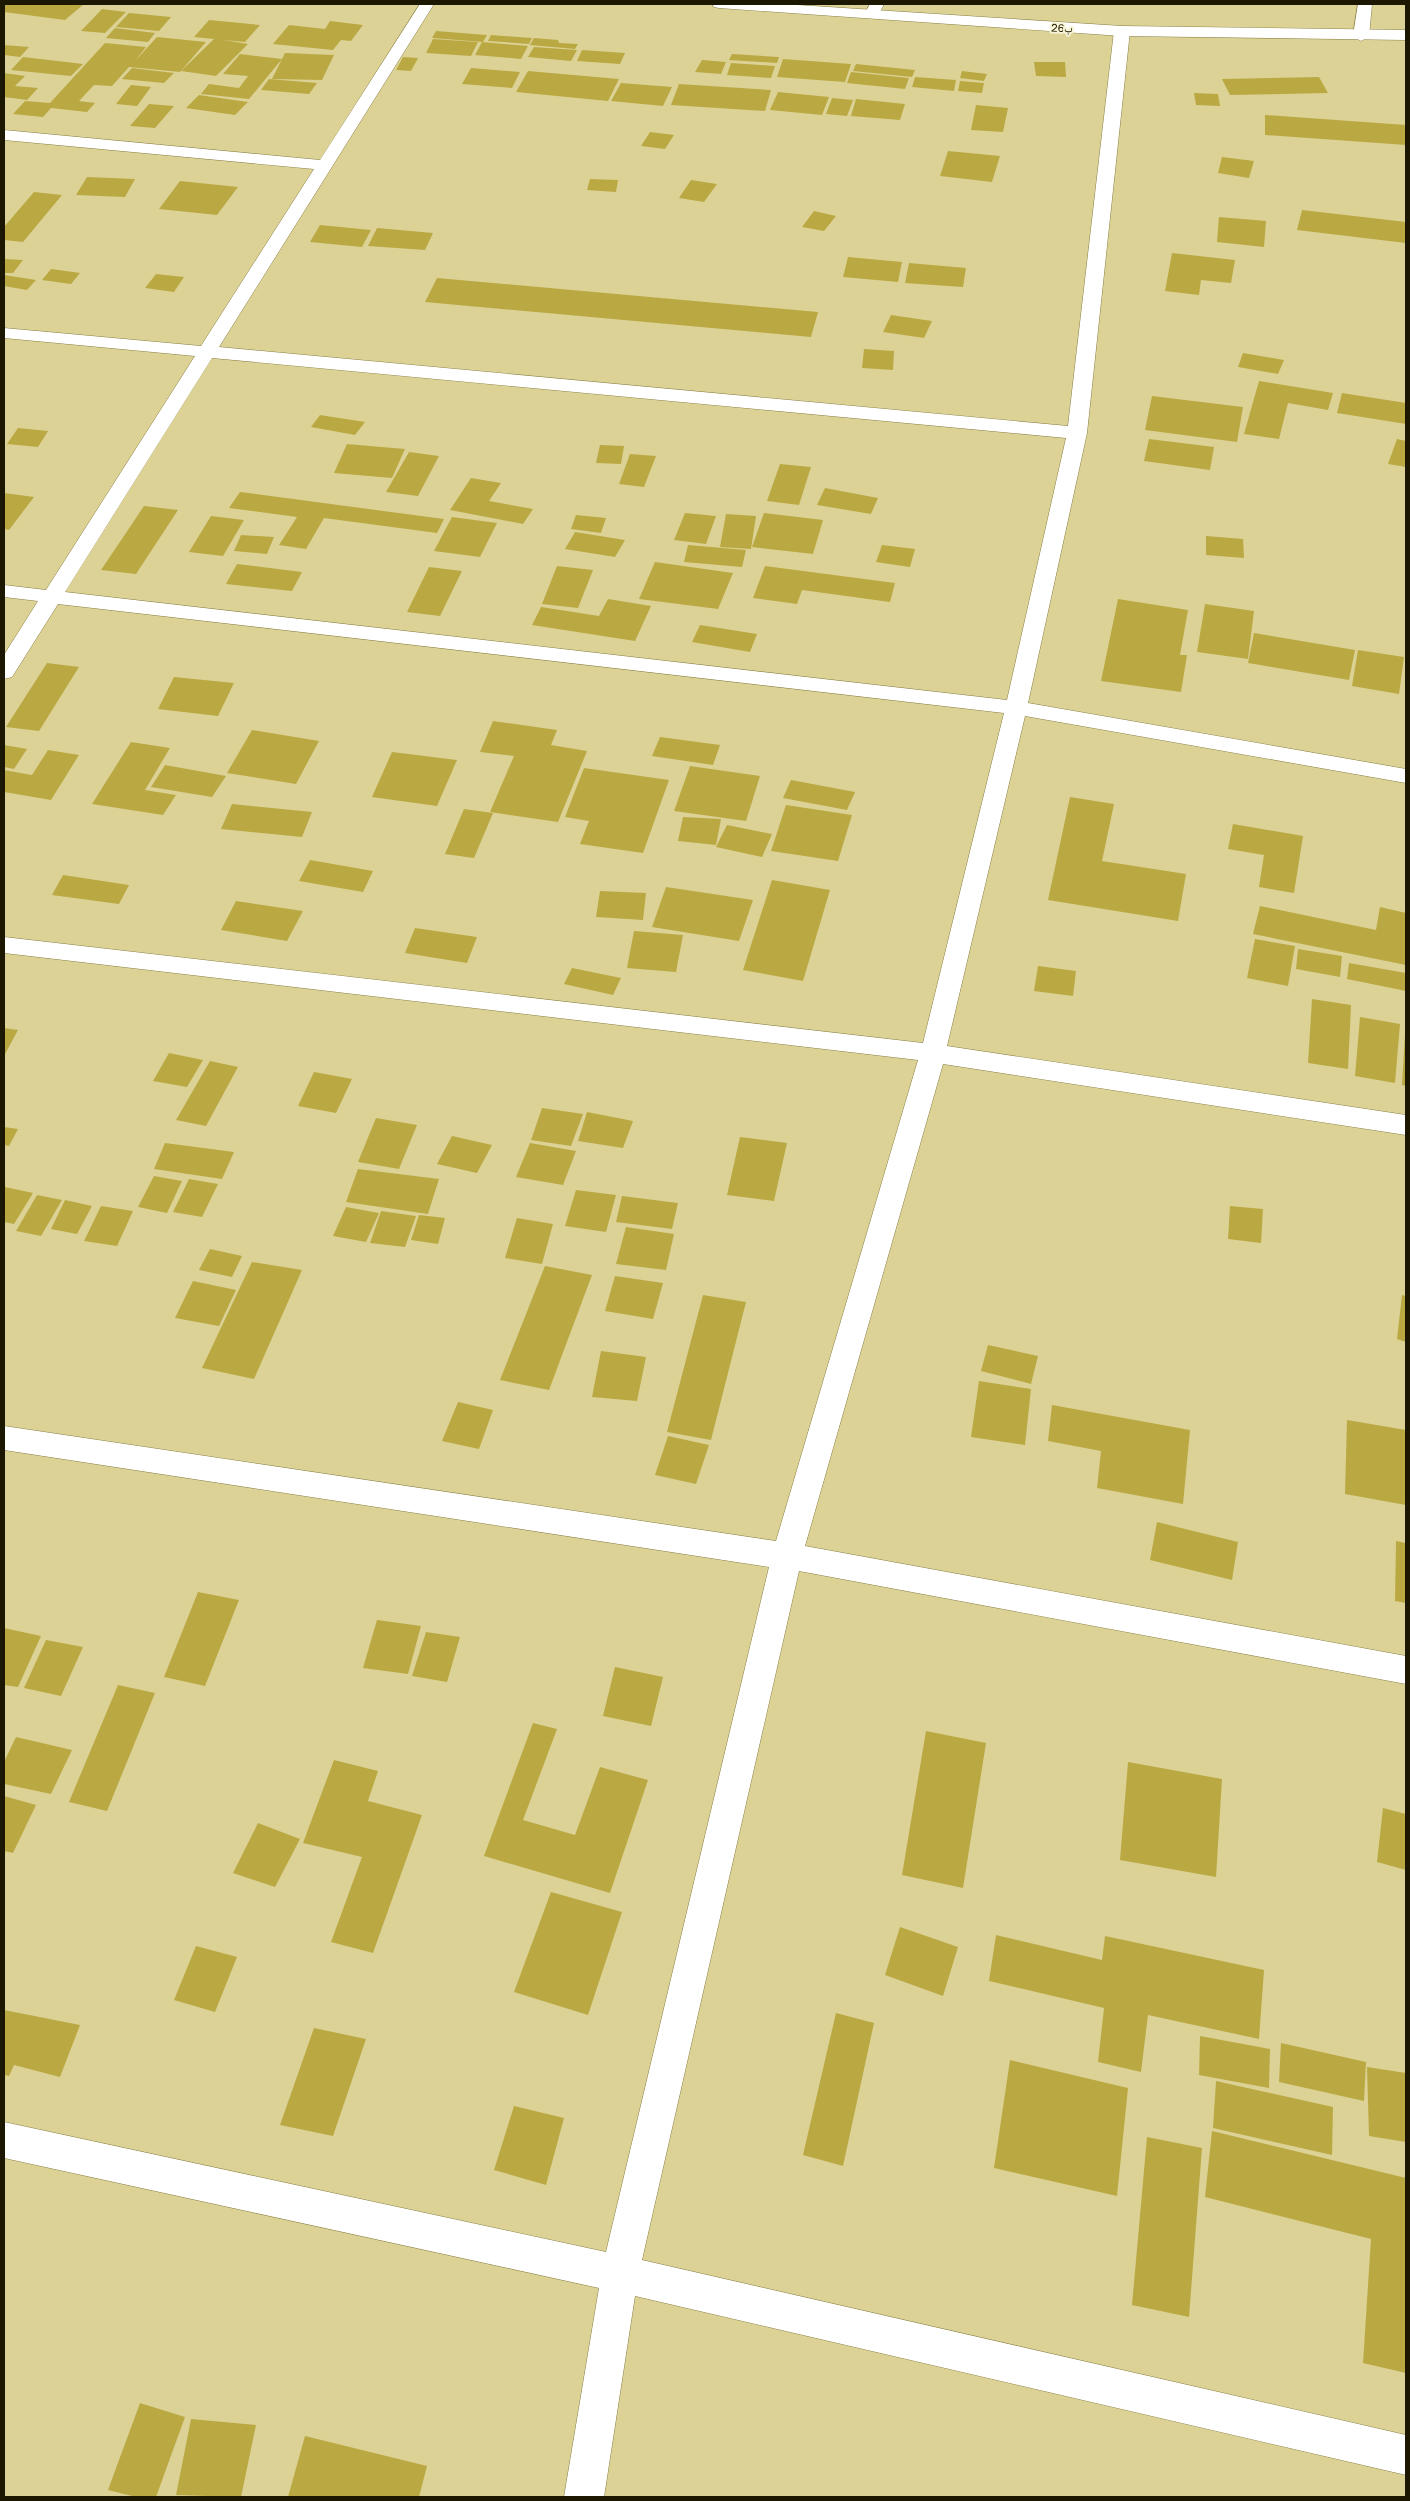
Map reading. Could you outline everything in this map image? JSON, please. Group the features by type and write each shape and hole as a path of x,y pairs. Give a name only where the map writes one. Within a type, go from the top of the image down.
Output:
{"main road":[{"path":"4,672 204,353 427,4"},
{"name":"26ب","path":"719,4 874,10 1122,31 1406,36"},
{"path":"1361,36 1365,4"},
{"path":"584,2497 620,2274 787,1556 934,1053 1016,708 1077,433 1122,31"},
{"path":"4,136 323,166"},
{"path":"4,333 1077,433"},
{"path":"4,590 1016,708 1406,776"},
{"path":"4,945 934,1053 1406,1125"},
{"path":"4,1438 787,1556 1406,1670"},
{"path":"4,2140 620,2274 1406,2454"}],"building":[{"path":"4,4 84,4 65,20 4,12"},
{"path":"102,9 126,12 105,33 81,31"},
{"path":"129,13 171,17 159,31 116,27"},
{"path":"209,20 260,25 245,42 223,40 248,44 216,76 181,71 214,39 194,37"},
{"path":"330,21 363,25 351,41 341,40 333,50 273,44 289,25 325,29"},
{"path":"115,28 155,33 148,42 106,38"},
{"path":"436,31 487,35 483,42 432,38"},
{"path":"491,35 532,38 529,44 488,41"},
{"path":"157,37 206,42 180,72 129,67 112,86 94,85 79,101 95,103 87,112 51,108 43,117 13,114 25,101 50,103 105,43 146,47 135,61"},
{"path":"534,38 558,40 559,43 578,44 575,49 530,45"},
{"path":"433,39 478,42 471,56 426,53"},
{"path":"482,42 528,46 521,59 475,55"},
{"path":"4,45 29,47 20,57 4,55"},
{"path":"534,47 577,50 571,61 528,57"},
{"path":"582,50 625,53 620,64 577,61"},
{"path":"285,53 334,55 322,80 272,79"},
{"path":"240,54 282,59 249,99 201,94 209,84 239,88 248,76 223,74"},
{"path":"732,54 779,57 777,63 729,60"},
{"path":"23,57 83,64 71,76 11,70"},
{"path":"403,57 418,58 411,71 396,70"},
{"path":"783,59 851,64 845,82 777,77"},
{"path":"702,60 726,62 721,74 695,72"},
{"path":"1034,62 1065,62 1066,77 1036,76"},
{"path":"731,63 775,66 771,78 727,75"},
{"path":"856,64 915,70 912,77 853,71"},
{"path":"132,68 174,73 164,83 122,79"},
{"path":"471,68 520,72 512,88 462,84"},
{"path":"528,71 619,79 608,101 516,92"},
{"path":"962,71 987,74 984,81 960,78"},
{"path":"851,72 909,78 905,89 847,83"},
{"path":"4,73 25,76 15,86 38,88 27,100 4,97"},
{"path":"915,77 956,80 954,91 912,87"},
{"path":"1319,77 1328,93 1230,95 1222,79"},
{"path":"269,79 317,83 309,94 261,90"},
{"path":"960,81 984,83 982,93 958,91"},
{"path":"621,83 672,87 663,106 611,101"},
{"path":"679,84 771,90 765,111 671,105"},
{"path":"131,85 151,87 137,106 116,104"},
{"path":"778,92 829,97 822,115 770,110"},
{"path":"1194,93 1218,94 1220,106 1196,105"},
{"path":"199,95 248,102 235,115 186,108"},
{"path":"832,98 853,100 847,116 826,114"},
{"path":"856,99 905,104 900,120 851,116"},
{"path":"149,104 174,106 155,128 130,126"},
{"path":"976,105 1008,108 1003,132 971,130"},
{"path":"1265,115 1406,125 1406,145 1265,135"},
{"path":"650,132 674,135 665,149 641,146"},
{"path":"948,151 1000,156 992,182 940,176"},
{"path":"1222,157 1254,161 1249,178 1218,173"},
{"path":"87,177 135,179 125,197 76,195"},
{"path":"590,179 618,180 616,192 587,190"},
{"path":"691,180 717,184 704,202 679,198"},
{"path":"180,181 238,187 217,215 159,209"},
{"path":"34,192 62,195 23,242 4,240 4,227"},
{"path":"1302,210 1406,222 1406,243 1297,230"},
{"path":"814,211 836,216 824,231 802,227"},
{"path":"1219,217 1266,221 1264,247 1217,242"},
{"path":"320,225 371,230 362,247 310,242"},
{"path":"377,228 433,233 425,250 368,246"},
{"path":"1172,253 1235,260 1231,283 1201,280 1199,295 1165,291"},
{"path":"848,257 902,262 898,282 843,277"},
{"path":"4,259 23,260 13,273 4,273"},
{"path":"909,263 966,268 963,287 905,283"},
{"path":"51,269 80,273 71,284 42,280"},
{"path":"156,274 184,277 174,292 145,288"},
{"path":"4,275 36,280 27,290 4,286"},
{"path":"437,278 818,312 811,337 425,302"},
{"path":"891,315 932,321 924,338 883,332"},
{"path":"864,349 894,351 893,370 862,368"},
{"path":"1243,353 1284,360 1278,374 1238,367"},
{"path":"1259,381 1333,393 1328,410 1288,403 1279,439 1244,434"},
{"path":"1342,393 1406,403 1406,424 1337,413"},
{"path":"1152,396 1243,407 1237,442 1145,430"},
{"path":"320,415 365,422 355,435 311,427"},
{"path":"18,428 48,431 38,447 7,444"},
{"path":"1149,439 1214,447 1210,470 1144,461"},
{"path":"1397,439 1406,441 1406,467 1388,464"},
{"path":"347,444 405,449 392,478 334,473"},
{"path":"600,445 624,446 621,464 596,463"},
{"path":"409,452 439,456 418,496 386,492"},
{"path":"630,454 656,456 644,487 619,484"},
{"path":"780,464 811,467 799,505 767,501"},
{"path":"471,478 501,483 489,501 533,509 523,524 450,510"},
{"path":"825,488 878,498 871,514 817,505"},
{"path":"240,492 444,519 437,533 324,518 306,549 279,545 297,517 229,508"},
{"path":"4,493 34,497 9,530 4,529"},
{"path":"144,506 178,510 136,574 101,570"},
{"path":"685,513 716,516 706,544 674,540"},
{"path":"764,513 823,520 813,554 752,547"},
{"path":"726,514 756,516 751,549 720,547"},
{"path":"576,515 606,518 601,533 571,529"},
{"path":"211,516 244,520 223,556 189,552"},
{"path":"452,517 497,523 480,557 434,551"},
{"path":"575,532 625,540 615,557 565,549"},
{"path":"241,535 274,537 267,554 234,551"},
{"path":"1206,536 1243,539 1244,558 1206,555"},
{"path":"688,545 746,550 742,567 684,562"},
{"path":"882,545 915,549 910,567 876,562"},
{"path":"655,562 733,573 718,609 639,599"},
{"path":"237,564 302,572 292,591 226,584"},
{"path":"557,566 593,570 578,608 542,604"},
{"path":"765,566 895,583 890,602 802,590 797,604 753,598"},
{"path":"429,567 462,571 440,616 407,612"},
{"path":"608,599 651,606 635,641 532,625 541,607 599,616"},
{"path":"1118,599 1188,610 1180,655 1187,655 1181,692 1101,681"},
{"path":"1205,604 1254,611 1248,659 1197,652"},
{"path":"700,625 757,634 750,652 692,642"},
{"path":"1254,633 1355,650 1349,680 1248,663"},
{"path":"1358,650 1404,657 1399,694 1352,686"},
{"path":"47,663 79,667 39,731 6,727"},
{"path":"174,677 234,683 218,716 158,709"},
{"path":"493,721 557,730 551,745 587,751 558,822 490,812 514,756 480,752"},
{"path":"252,730 319,741 296,784 227,773"},
{"path":"660,737 720,745 713,765 652,756"},
{"path":"131,742 170,748 145,790 176,795 163,815 92,804"},
{"path":"4,745 27,749 14,769 4,767"},
{"path":"48,750 79,755 51,800 4,792 4,770 32,775"},
{"path":"392,752 457,760 437,806 372,797"},
{"path":"165,765 226,776 212,797 151,787"},
{"path":"690,766 760,776 746,821 674,811"},
{"path":"584,768 669,780 643,853 580,844 589,821 565,817"},
{"path":"791,780 855,792 847,810 783,798"},
{"path":"1070,797 1114,804 1102,861 1186,874 1178,921 1048,900"},
{"path":"232,804 312,812 302,837 221,829"},
{"path":"786,805 852,815 838,861 771,851"},
{"path":"464,809 493,813 474,858 445,854"},
{"path":"683,817 721,819 716,845 678,841"},
{"path":"1233,824 1303,836 1294,893 1259,887 1264,855 1228,849"},
{"path":"727,825 772,834 762,857 716,847"},
{"path":"310,860 373,871 363,892 299,881"},
{"path":"63,875 129,885 119,904 52,895"},
{"path":"772,880 830,890 803,981 743,970"},
{"path":"666,887 753,900 739,941 652,927"},
{"path":"600,891 646,893 643,920 596,917"},
{"path":"236,901 303,911 287,941 221,930"},
{"path":"1260,906 1376,930 1380,907 1406,913 1406,965 1253,934"},
{"path":"415,928 477,937 467,963 405,953"},
{"path":"634,931 683,935 676,972 627,968"},
{"path":"1255,939 1295,946 1288,986 1247,978"},
{"path":"1298,949 1342,956 1340,977 1296,969"},
{"path":"1349,963 1406,973 1406,991 1347,979"},
{"path":"1038,966 1076,971 1073,996 1034,991"},
{"path":"572,968 621,978 613,995 564,984"},
{"path":"1312,999 1351,1005 1348,1069 1308,1063"},
{"path":"1360,1017 1400,1024 1395,1083 1355,1076"},
{"path":"4,1028 18,1030 4,1056"},
{"path":"1406,1034 1406,1086 1402,1085"},
{"path":"169,1053 203,1060 187,1087 153,1081"},
{"path":"210,1061 238,1067 206,1126 176,1120"},
{"path":"314,1072 352,1079 336,1113 298,1106"},
{"path":"542,1108 583,1114 571,1146 531,1140"},
{"path":"587,1112 633,1121 623,1148 578,1141"},
{"path":"376,1118 417,1125 399,1169 358,1162"},
{"path":"4,1127 18,1129 9,1146 4,1145"},
{"path":"452,1136 492,1145 477,1173 437,1164"},
{"path":"740,1137 787,1143 774,1201 727,1195"},
{"path":"165,1143 234,1152 222,1179 154,1169"},
{"path":"530,1143 576,1151 563,1185 516,1177"},
{"path":"358,1169 439,1179 428,1214 346,1202"},
{"path":"154,1176 182,1181 167,1213 138,1207"},
{"path":"189,1179 218,1184 202,1217 173,1212"},
{"path":"5,1187 33,1193 14,1224 4,1222"},
{"path":"576,1190 616,1195 606,1232 565,1226"},
{"path":"37,1195 62,1200 41,1236 16,1231"},
{"path":"622,1196 678,1203 672,1229 616,1222"},
{"path":"65,1200 92,1206 77,1234 51,1229"},
{"path":"101,1206 133,1211 117,1246 84,1241"},
{"path":"1230,1206 1263,1209 1261,1243 1228,1239"},
{"path":"346,1207 379,1213 366,1242 333,1236"},
{"path":"381,1211 416,1216 405,1247 370,1243"},
{"path":"419,1215 445,1218 438,1244 411,1240"},
{"path":"517,1218 553,1224 542,1264 505,1258"},
{"path":"626,1227 674,1234 666,1270 616,1264"},
{"path":"210,1249 242,1256 232,1277 199,1270"},
{"path":"252,1262 302,1270 254,1379 202,1368"},
{"path":"545,1266 592,1275 549,1390 500,1380"},
{"path":"615,1276 663,1283 653,1319 605,1311"},
{"path":"193,1281 236,1290 219,1326 175,1318"},
{"path":"703,1295 746,1302 711,1440 667,1432"},
{"path":"1402,1295 1406,1296 1406,1342 1397,1339"},
{"path":"988,1345 1038,1356 1031,1384 981,1371"},
{"path":"601,1351 646,1357 637,1401 592,1397"},
{"path":"979,1381 1031,1389 1025,1445 971,1437"},
{"path":"458,1402 493,1410 479,1449 442,1441"},
{"path":"1052,1405 1190,1430 1183,1504 1097,1488 1101,1451 1048,1441"},
{"path":"1347,1420 1406,1430 1406,1505 1345,1494"},
{"path":"668,1436 709,1445 696,1484 655,1475"},
{"path":"1157,1522 1238,1542 1232,1580 1150,1560"},
{"path":"1396,1541 1406,1543 1406,1603 1395,1601"},
{"path":"198,1592 239,1600 205,1686 164,1677"},
{"path":"377,1620 421,1626 408,1674 363,1668"},
{"path":"4,1628 41,1636 18,1687 4,1685"},
{"path":"426,1632 460,1637 447,1682 412,1676"},
{"path":"46,1640 83,1647 61,1696 24,1688"},
{"path":"615,1667 663,1677 651,1726 603,1716"},
{"path":"118,1685 155,1693 107,1811 69,1802"},
{"path":"533,1723 557,1729 523,1820 575,1835 600,1767 648,1780 610,1893 484,1856"},
{"path":"926,1731 986,1743 963,1888 902,1875"},
{"path":"16,1737 72,1750 51,1794 4,1784 4,1762"},
{"path":"334,1760 378,1771 368,1801 422,1815 373,1953 331,1942 362,1857 303,1843"},
{"path":"1128,1762 1222,1779 1216,1877 1120,1860"},
{"path":"4,1796 36,1805 13,1853 4,1851"},
{"path":"1383,1808 1406,1814 1406,1870 1377,1862"},
{"path":"258,1823 300,1839 275,1887 233,1873"},
{"path":"551,1892 622,1912 588,2015 514,1992"},
{"path":"900,1927 958,1947 943,1996 885,1975"},
{"path":"996,1935 1102,1960 1105,1936 1264,1970 1259,2039 1148,2015 1141,2072 1098,2062 1104,2008 989,1981"},
{"path":"196,1946 237,1957 215,2012 174,2000"},
{"path":"4,2010 80,2025 60,2077 14,2065 9,2076 4,2075"},
{"path":"836,2013 874,2023 843,2166 803,2155"},
{"path":"314,2028 366,2039 333,2136 280,2125"},
{"path":"1200,2036 1270,2049 1269,2088 1199,2075"},
{"path":"1281,2043 1366,2062 1364,2101 1279,2082"},
{"path":"1010,2060 1128,2088 1117,2196 994,2168"},
{"path":"1367,2067 1406,2073 1406,2142 1369,2136"},
{"path":"1216,2081 1333,2107 1332,2155 1213,2128"},
{"path":"514,2106 564,2118 546,2185 494,2170"},
{"path":"1212,2131 1406,2178 1406,2373 1363,2363 1371,2239 1205,2197"},
{"path":"1147,2137 1202,2148 1189,2317 1132,2305"},
{"path":"140,2403 185,2417 156,2497 136,2497 108,2490"},
{"path":"191,2419 256,2425 241,2497 176,2495"},
{"path":"305,2436 427,2466 419,2497 288,2497"}]}
